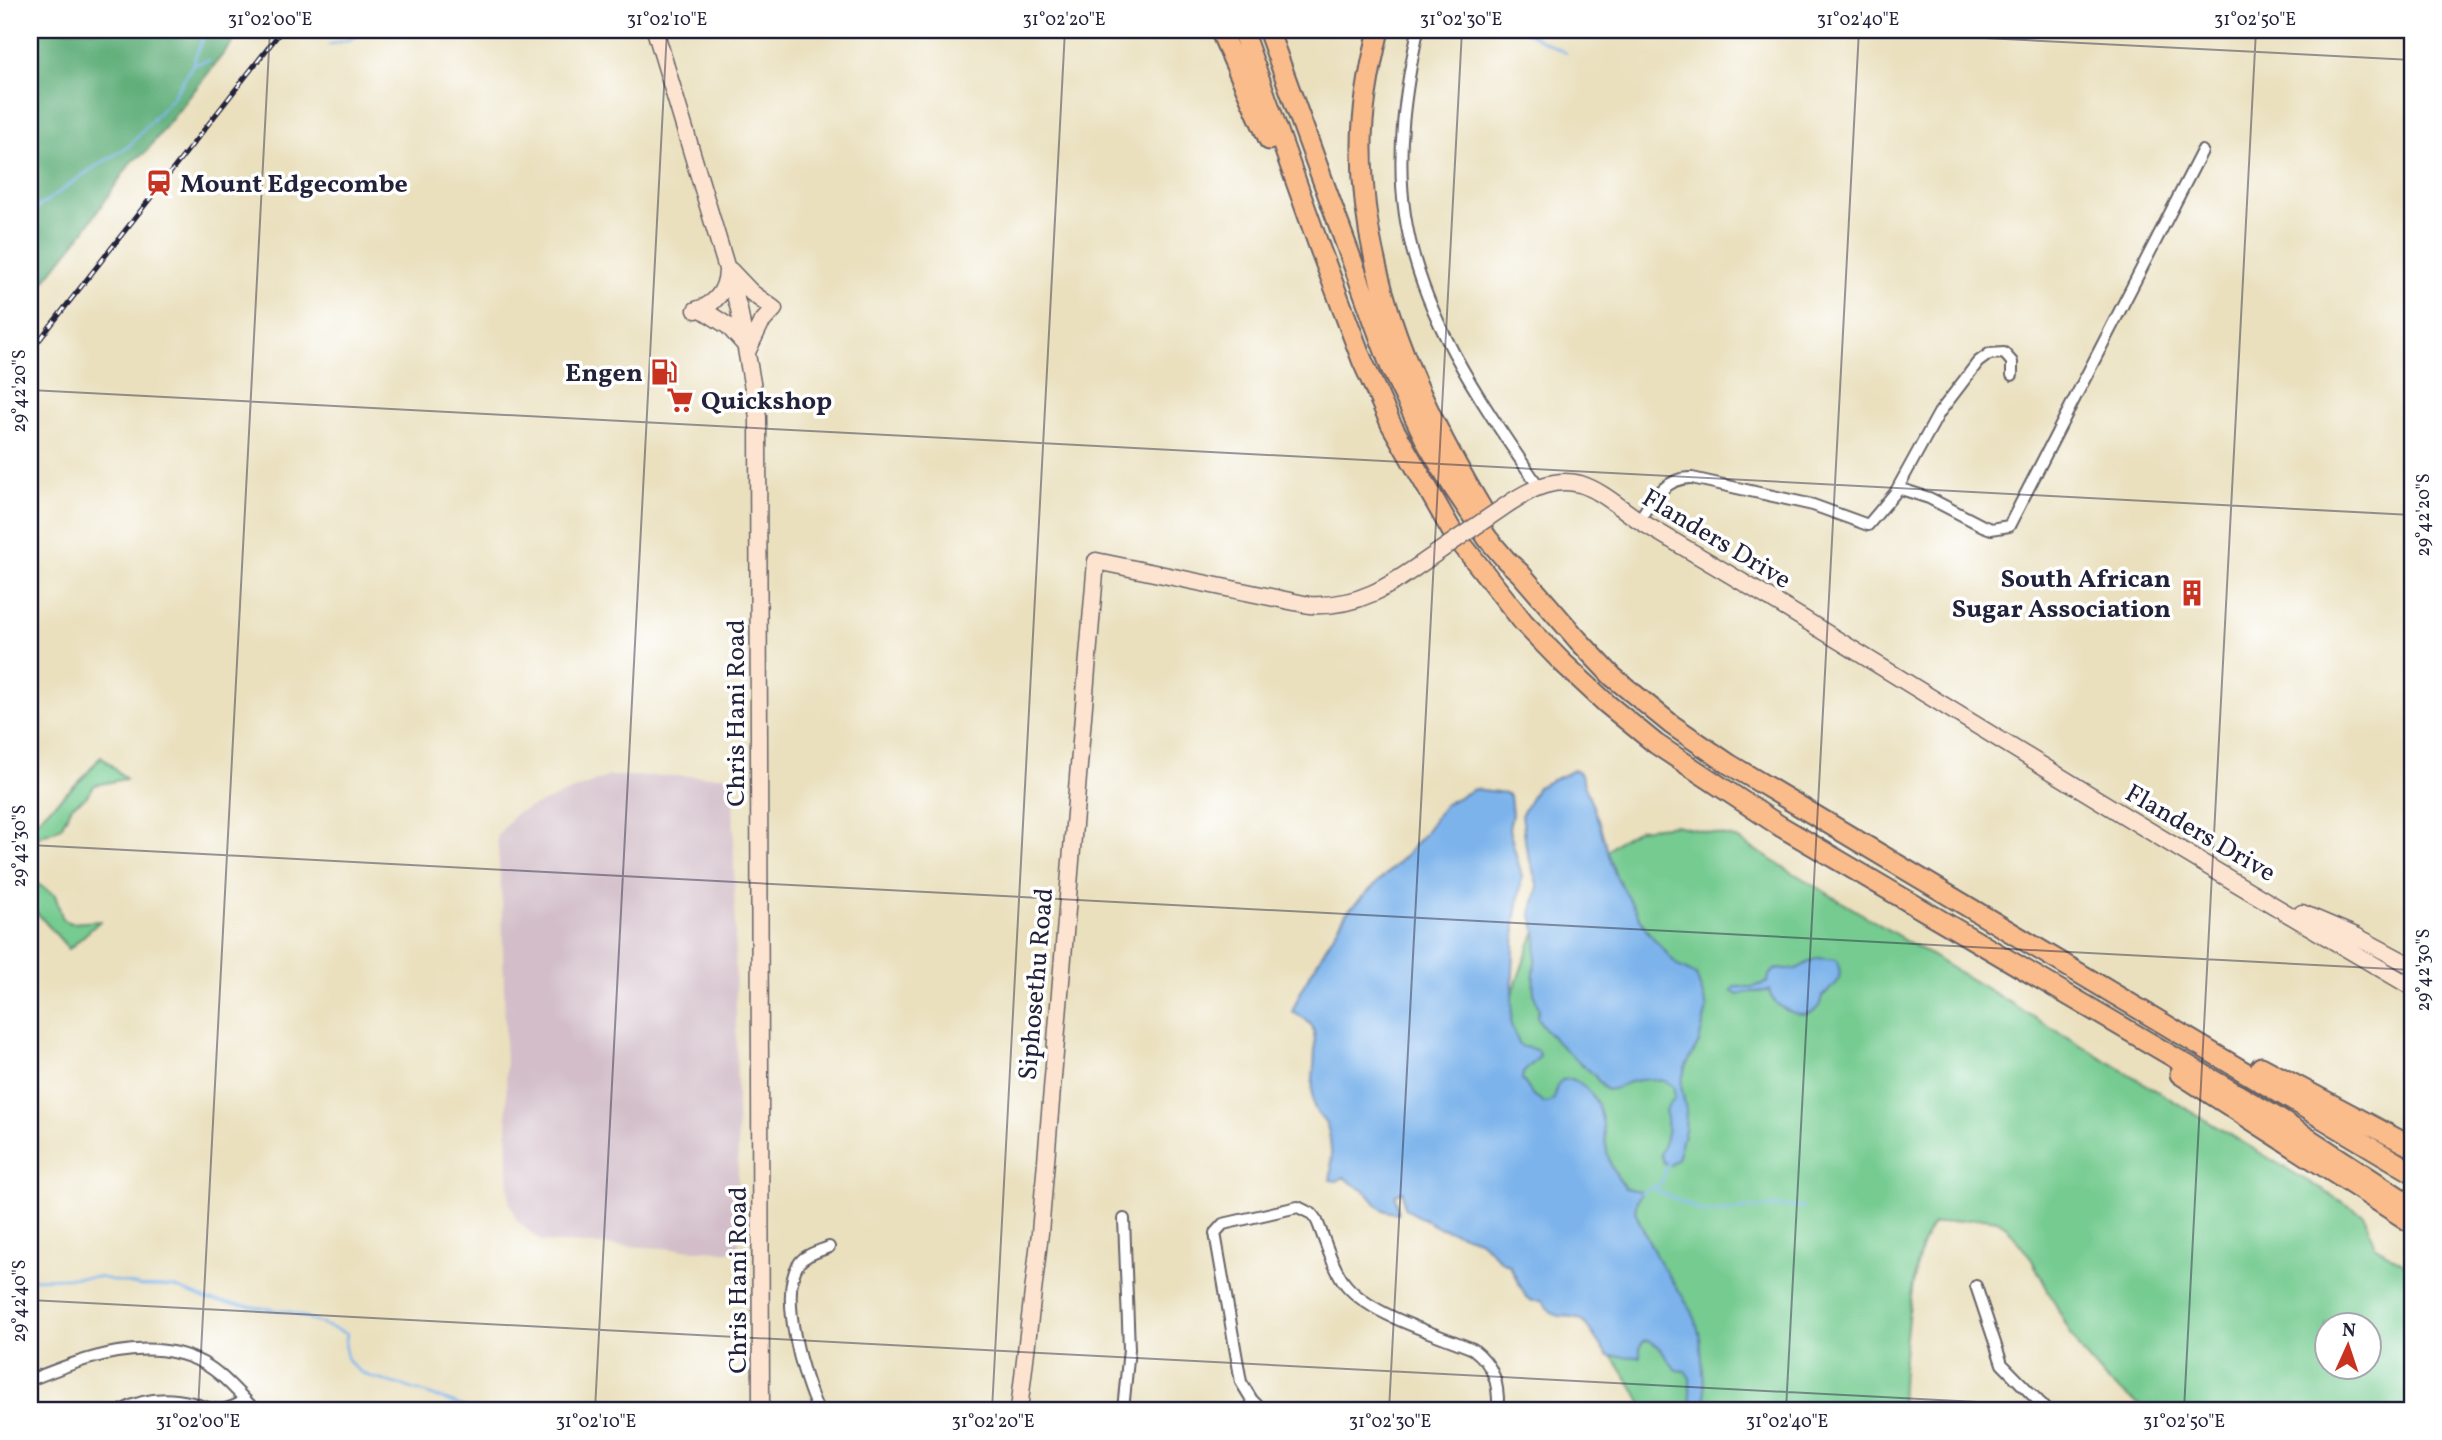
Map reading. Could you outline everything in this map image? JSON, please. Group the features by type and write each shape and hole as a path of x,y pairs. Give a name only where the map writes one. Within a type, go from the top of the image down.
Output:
{"highway":[{"path":"1220,30 1320,249"},
{"path":"1242,30 1320,249 1362,360 1391,424 1436,506 1480,569 1524,623 1562,662 1646,736 1792,833 2274,1116 2412,1206"},
{"path":"1268,30 1391,368 1428,445 1488,539 1613,677 1672,725 1730,764 2412,1172"},
{"path":"1378,30 1366,95 1362,143 1366,220 1373,255 1385,299 1418,388 1464,479 1521,573"},
{"path":"2007,959 2239,1113 2412,1223"},
{"path":"2074,970 2412,1147"}],"street":[{"name":"Chris Hani Road","path":"655,30 727,265 748,351 758,418 761,1410"},
{"path":"1418,30 1402,123 1405,215 1412,246 1425,289 1458,362 1482,403 1539,487"},
{"path":"1898,488 1929,498 1991,529 2009,526 2202,151"},
{"path":"727,265 744,285 774,309 761,323 748,351 728,326 699,310 713,302 722,292 727,279 727,265"},
{"path":"1639,520 1653,500 1673,481 1692,478 1813,505 1868,525 1898,488 1939,413 1978,362 1989,354 2004,354 2012,362 2011,375"},
{"name":"Flanders Drive","path":"1096,561 1328,606 1363,599 1381,590 1511,502 1539,487 1564,482 1579,484 1595,491 2065,780 2412,987"},
{"name":"Siphosethu Road","path":"1018,1410 1040,1233 1096,561"},
{"name":"Flanders Drive","path":"2276,905 2316,917 2412,965"},
{"path":"1262,1410 1241,1382 1214,1238 1223,1224 1298,1207 1312,1214 1317,1221 1339,1275 1356,1295 1378,1310 1472,1349 1482,1356 1497,1383 1498,1410"},
{"path":"1123,1410 1129,1349 1124,1219"},
{"path":"818,1410 801,1368 790,1286 794,1272 803,1259 829,1247"},
{"path":"1976,1286 2002,1364 2033,1406 2047,1410"},
{"path":"30,1381 98,1356 160,1350 203,1363 255,1410"},
{"path":"123,1410 138,1403 159,1399 175,1399 217,1410 246,1401"}],"shaded area":[{"path":"609,776 733,776 739,1252 542,1242 517,1221 509,1201 502,903 497,836 516,813"}],"green space":[{"path":"30,30 242,30 145,153 132,161 84,231 30,299 30,67 38,58 30,45"},
{"path":"101,756 126,779 95,785 85,798 72,806 61,827 38,838 30,857 30,826 84,777"},
{"path":"1675,825 1735,838 2364,1215 2375,1246 2412,1269 2412,1410 2146,1410 2107,1381 2079,1349 2032,1260 2005,1225 1997,1220 1983,1218 1933,1224 1925,1238 1918,1259 1909,1313 1901,1410 1644,1410 1637,1394 1556,1271 1495,1043 1530,944 1543,918 1578,878 1619,841 1639,829"},
{"path":"30,861 36,883 55,895 63,920 71,923 100,921 69,949 30,905"}],"water":[{"path":"1574,770 1580,773 1615,874 1647,931 1678,966 1696,975 1707,1008 1699,1042 1685,1068 1681,1085 1686,1110 1685,1130 1677,1159 1671,1165 1664,1163 1660,1154 1667,1132 1665,1110 1675,1098 1673,1086 1664,1081 1649,1079 1607,1090 1555,1040 1537,1017 1539,1008 1534,986 1536,938 1531,914 1538,887 1526,847 1522,814 1537,787"},
{"path":"1474,789 1506,793 1510,796 1512,815 1509,829 1522,877 1515,923 1511,1025 1520,1046 1537,1050 1540,1056 1523,1073 1522,1079 1532,1094 1545,1103 1554,1098 1556,1088 1562,1080 1572,1079 1593,1096 1602,1118 1611,1165 1625,1188 1640,1191 1635,1211 1658,1260 1691,1309 1696,1321 1700,1337 1705,1410 1695,1410 1690,1398 1690,1378 1685,1371 1676,1370 1659,1347 1649,1340 1643,1341 1640,1357 1609,1356 1581,1320 1553,1314 1542,1301 1531,1301 1526,1297 1510,1266 1481,1241 1436,1226 1404,1208 1403,1191 1395,1194 1398,1213 1380,1208 1366,1193 1344,1177 1337,1181 1330,1180 1328,1131 1313,1103 1314,1033 1309,1022 1292,1012 1302,988 1347,912 1404,857 1445,804"},
{"path":"1819,958 1836,960 1840,971 1838,981 1822,996 1820,1005 1814,1011 1799,1014 1791,1012 1776,1003 1769,990 1738,995 1732,992 1734,987 1752,987 1768,982 1769,975 1777,969 1796,969"}],"waterway":[{"path":"30,213 129,146 173,97 192,66 206,30"},
{"path":"328,45 351,39 366,30"},
{"path":"1522,30 1566,53"},
{"path":"192,65 209,60"},
{"path":"1641,1193 1661,1183 1668,1164"},
{"path":"1654,1187 1705,1213 1780,1206 1803,1208"},
{"path":"30,1279 98,1277 140,1286 174,1287 208,1300 291,1312 347,1334 347,1358 360,1372 473,1410"}],"railway":[{"path":"30,352 282,30"}],"place":[{"name":"Mount Edgecombe","path":"159,183"},
{"name":"Engen","path":"664,372"},
{"name":"Quickshop","path":"680,400"},
{"name":"South African Sugar Association","path":"2192,593"}]}
